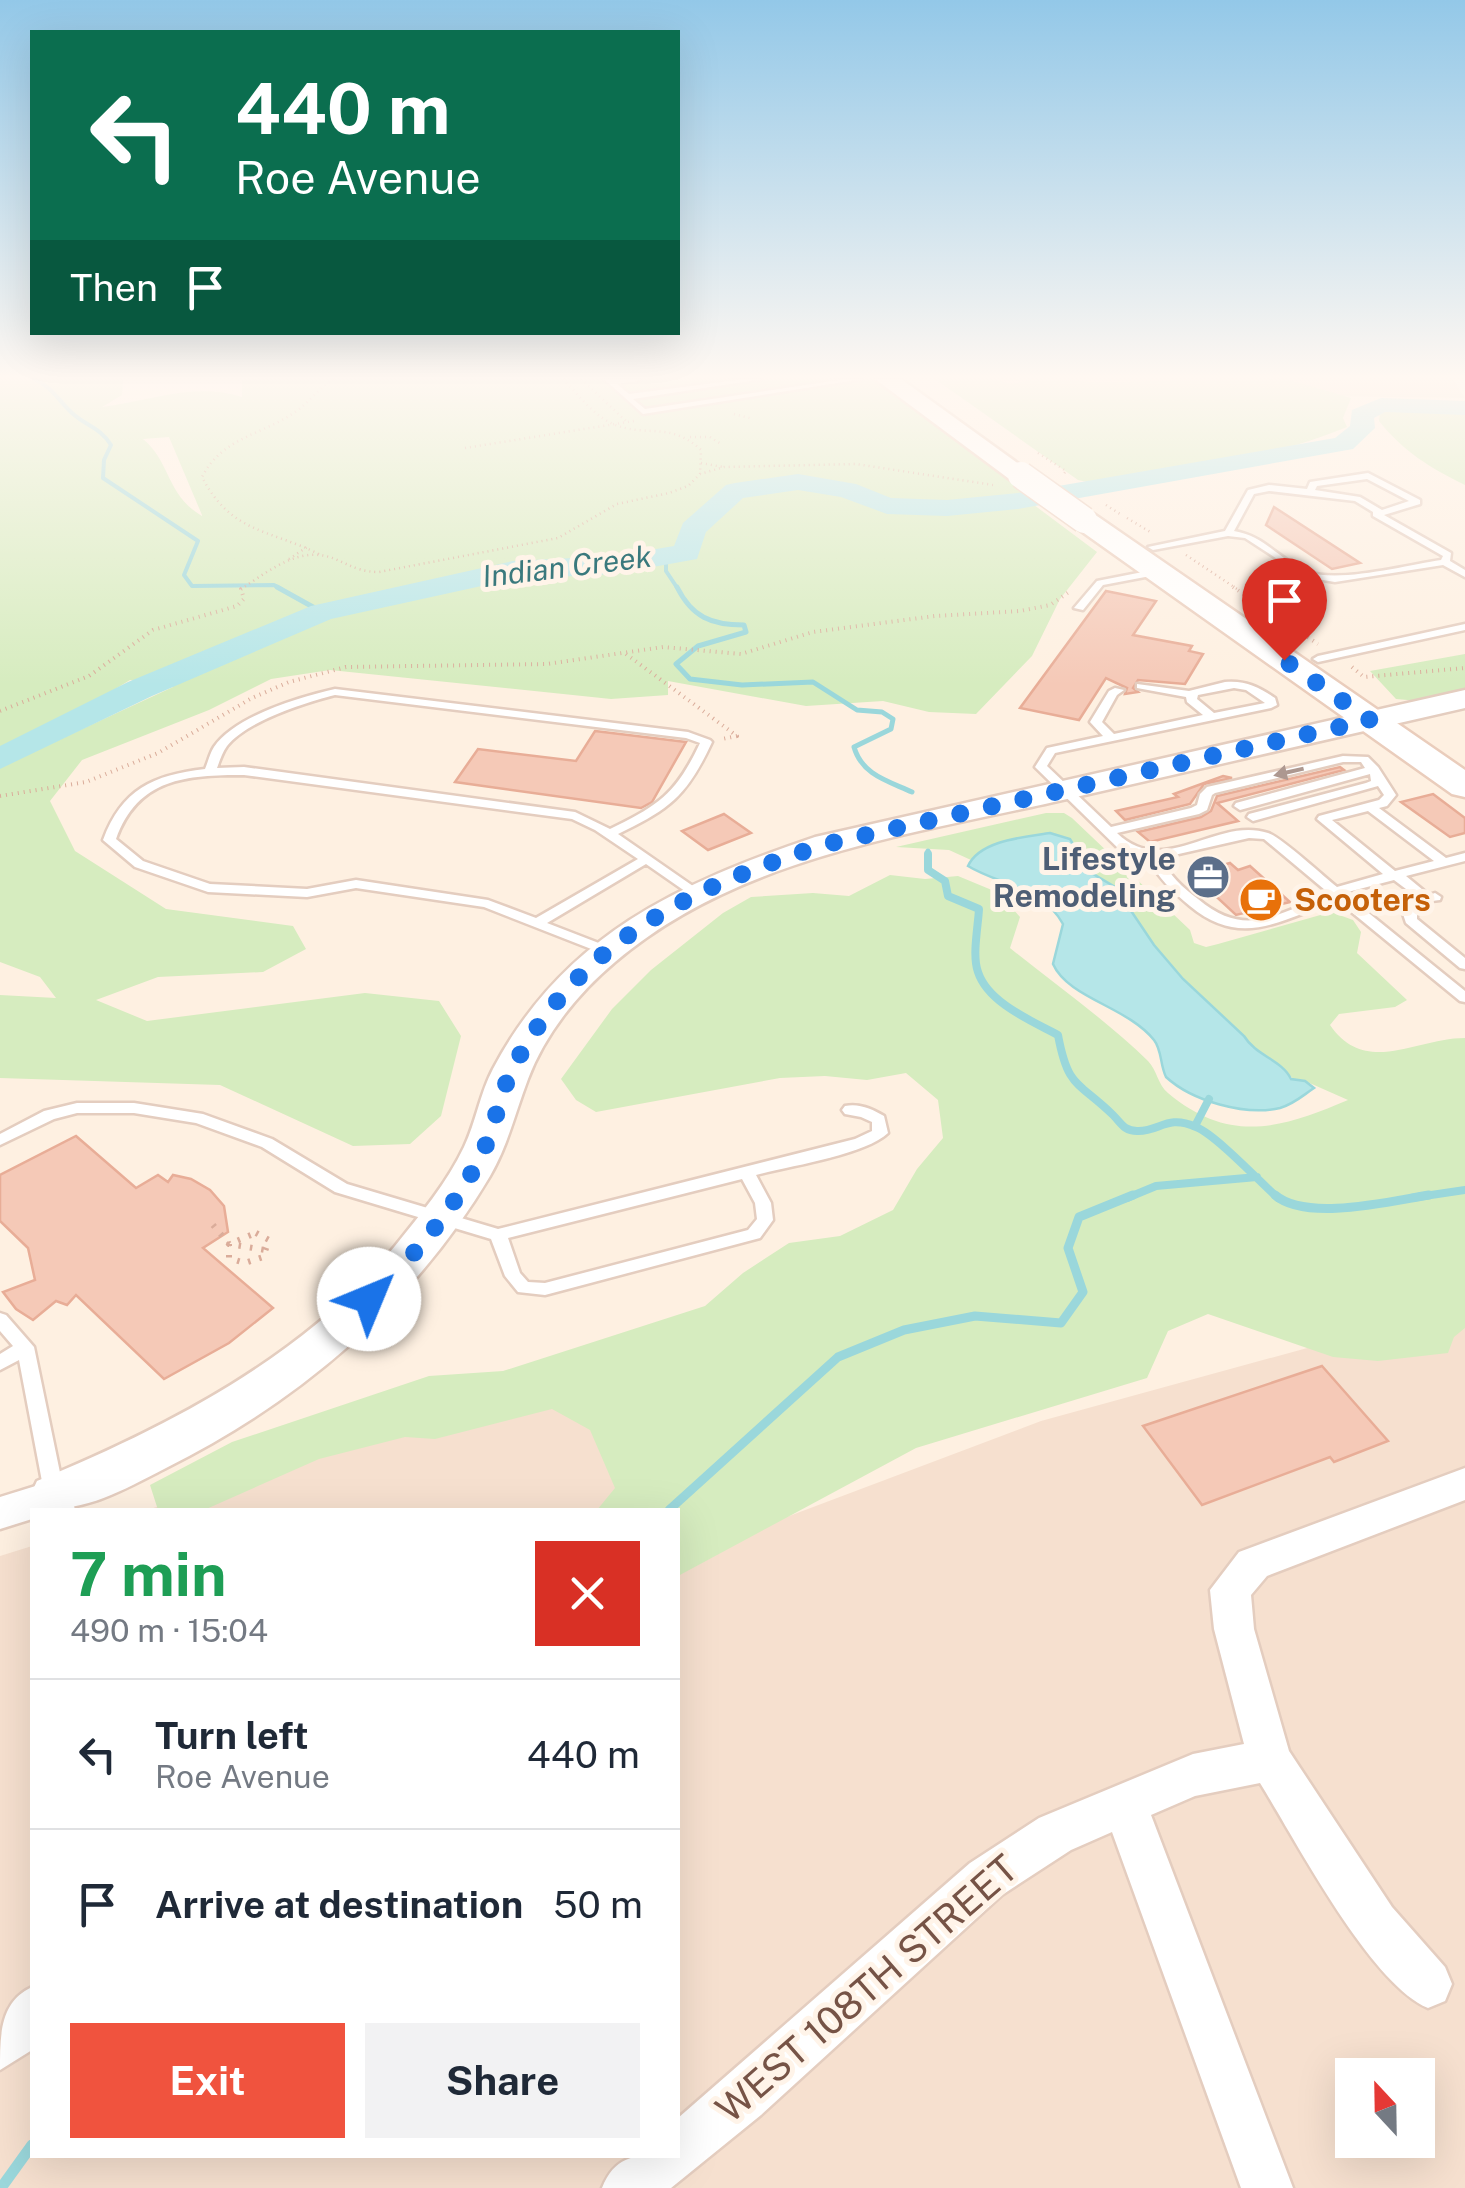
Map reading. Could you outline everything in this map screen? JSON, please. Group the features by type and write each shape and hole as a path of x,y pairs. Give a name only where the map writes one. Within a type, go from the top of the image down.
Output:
{"main road":[{"path":"1044,481 1327,657 1384,717 1465,760"},
{"path":"1160,554 1384,717 1465,786"}],"street":[{"path":"0,1513 55,1503 210,1422 314,1350 397,1273 442,1216 484,1149 520,1055 548,1010 604,950 697,893 749,869 827,844 1384,717 1464,692"},
{"path":"1428,1984 1375,1924 1270,1760 1234,1628 1230,1590 1253,1564 1465,1484"},
{"name":"WEST 108TH STREET","path":"680,2148 743,2098 986,1878 1055,1834 1193,1775 1270,1760"},
{"path":"1125,1806 1267,2188"},
{"path":"0,2045 24,2025 30,2014"},
{"path":"628,2188 668,2158"}],"lane":[{"path":"1310,492 1313,484 1329,481"},
{"path":"1228,533 1251,492 1269,488 1352,498 1378,511 1416,504 1376,481"},
{"path":"1352,498 1392,488"},
{"path":"1378,511 1376,514 1465,574"},
{"path":"1079,608 1100,583 1160,554 1228,533 1248,536 1305,574 1316,577 1352,578 1465,552"},
{"path":"1327,657 1465,627"},
{"path":"1142,686 1192,695 1241,683 1271,700 1271,705 1051,750 1040,766 1062,789 1126,849 1154,856 1255,833 1267,836 1465,998"},
{"path":"1112,738 1096,722 1113,693 1119,690"},
{"path":"210,771 220,746 238,732 310,697 335,692 688,735 706,742 688,784 663,808 609,834"},
{"path":"1192,695 1191,700 1212,717"},
{"path":"1108,832 1195,811 1206,804 1206,794 1230,786 1351,758 1368,760 1390,794 1370,808 1323,819 1428,896 1410,914 1411,920 1460,960"},
{"path":"604,950 488,904 356,884 307,893 208,888 139,864 109,840 115,816 124,803 154,785 210,771 244,772 576,816 697,893"},
{"path":"1255,833 1250,814 1240,806 1376,774"},
{"path":"1370,808 1443,862"},
{"path":"1154,856 1158,869 1205,915 1221,924 1241,928 1395,875 1465,857"},
{"path":"536,924 646,858"},
{"path":"1376,925 1382,906"},
{"path":"0,1140 48,1115 77,1108 162,1111 222,1125 267,1142 341,1188 498,1235 860,1143 880,1133 879,1120 850,1110"},
{"path":"498,1235 513,1276 524,1288 546,1289 754,1234 764,1220 763,1203 746,1172"},
{"path":"0,1320 25,1347 55,1503"},
{"path":"0,1363 25,1347"}],"path":[{"path":"205,481 226,516 242,528 307,546 358,572 379,572 558,538 617,504 669,493 693,481"},
{"path":"1104,517 1364,677 1464,692"},
{"path":"0,711 89,676 153,630 237,606 244,599 241,589 307,546"},
{"path":"288,560 320,555"},
{"path":"663,647 720,654 752,652 813,632 935,616 1020,611 1050,604 1078,582"},
{"path":"623,652 737,736 706,742"},
{"path":"213,1225 229,1244 267,1251"},
{"path":"256,1233 269,1240 267,1251 254,1261 236,1262 229,1258 229,1244 256,1233"}],"shaded area":[{"path":"1465,1311 1465,2188 0,2188 0,1556 30,1547 30,2158 680,2158 680,1557 1041,1421 1431,1314"},
{"path":"577,1374 642,1508 153,1508"}],"green space":[{"path":"0,481 171,481 190,508 202,516 187,481 1013,481 1032,495 1022,496 1097,552 1060,599 1032,656 976,714 929,712 883,701 806,706 668,681 668,695 611,699 330,670 271,679 209,710 82,760 50,801 75,851 166,909 293,926 306,949 263,972 158,977 96,1000 147,1021 365,993 439,1001 461,1036 441,1116 410,1144 353,1146 220,1085 0,1078 0,995 56,998 40,977 0,962 0,767 173,687 130,680 68,718 0,747"},
{"path":"1465,654 1465,690 1419,701 1396,699 1370,671"},
{"path":"1046,813 1064,813 1190,930 1194,943 1206,947 1331,912 1353,920 1361,932 1357,953 1407,1000 1395,1007 1339,1014 1330,1025 1344,1040 1359,1049 1376,1052 1465,1038 1465,1328 1454,1337 1448,1353 1378,1361 1333,1357 1208,1314 1168,1331 1147,1378 916,1448 680,1575 680,1508 599,1508 615,1488 590,1430 552,1409 435,1439 405,1437 319,1459 209,1508 157,1508 150,1485 232,1442 429,1376 503,1371 705,1306 743,1273 789,1243 840,1236 893,1210 917,1169 943,1138 938,1100 906,1073 867,1080 825,1076 780,1078 596,1112 576,1100 561,1079 612,1009 651,970 723,913 751,897 813,893 849,896 890,875 925,879 958,876 999,893 1020,917 1010,948 1132,1046 1151,1065 1165,1090 1191,1109 1213,1120 1256,1126 1301,1118 1348,1100 1294,1080 1255,1050 1183,979 1119,893 1090,872 1069,839 988,848 971,860 949,850 896,847"}],"water":[{"path":"1050,833 1070,839 1090,872 1115,887 1154,945 1183,979 1291,1079 1305,1081 1314,1088 1290,1104 1266,1110 1235,1108 1204,1099 1166,1077 1157,1044 1143,1029 1071,986 1053,964 1063,924 1054,912 1032,894 968,866 982,850 993,845"}],"building":[{"path":"1274,507 1360,563 1332,569 1266,525"},
{"path":"1106,591 1156,601 1133,635 1192,646 1189,651 1203,654 1185,684 1138,680 1133,688 1138,692 1125,694 1127,688 1106,678 1079,720 1020,708"},
{"path":"595,731 686,742 652,802 641,808 455,782 478,749 576,761"},
{"path":"1340,767 1344,770 1217,803 1238,821 1150,842 1138,832 1201,817 1211,811 1217,796"},
{"path":"1223,776 1232,778 1204,784 1190,804 1125,820 1116,811 1178,797 1174,794"},
{"path":"1433,794 1465,818 1465,833 1450,837 1401,802"},
{"path":"724,814 751,833 708,850 682,831"},
{"path":"1230,863 1238,870 1250,866 1290,902 1236,915 1192,874"},
{"path":"76,1136 136,1188 158,1175 168,1182 173,1175 191,1179 210,1190 224,1206 228,1232 203,1248 273,1308 229,1343 164,1379 76,1295 67,1305 56,1301 33,1320 16,1309 3,1292 35,1280 28,1248 0,1221 0,1175"},
{"path":"1322,1366 1388,1441 1334,1462 1330,1457 1202,1505 1143,1426"}],"waterway":[{"path":"108,481 198,541 184,575 192,586 274,585 281,589"},
{"name":"Indian Creek","path":"0,759 140,689 322,612 513,570 614,565 687,553 693,529 735,491 798,482 847,490 887,506 947,508 1138,481"},
{"path":"678,589 666,571 666,562 682,554"},
{"path":"277,587 322,612"},
{"path":"677,587 696,612 722,623 744,625 746,632 698,646 676,664 690,679 742,685 813,682 857,710 882,712 893,719 891,729 854,747 870,771 912,792"},
{"path":"928,851 928,870 945,881 948,896 979,909 975,958 983,983 1012,1010 1058,1035 1066,1066 1076,1082 1129,1130 1186,1123 1226,1148 1256,1177"},
{"path":"1195,1126 1209,1099"},
{"path":"1127,1198 1156,1186 1256,1177"},
{"path":"1256,1177 1278,1198"},
{"path":"1417,1197 1465,1190"},
{"path":"671,1508 838,1357 904,1330 975,1316 1061,1323 1083,1292 1068,1248 1079,1217 1133,1195"},
{"path":"1275,1195 1289,1203 1327,1208 1417,1197"},
{"path":"1417,1197 1429,1195"},
{"path":"1411,1198 1417,1197"},
{"path":"1,2188 30,2148"}],"place":[{"name":"Lifestyle Remodeling","path":"1208,877"},
{"name":"Scooters","path":"1261,900"}],"route":[{"path":"369,1299 397,1273 442,1216 484,1149 512,1070 548,1010 604,950 675,904 749,869 827,844 1370,720 1284,660"}]}
